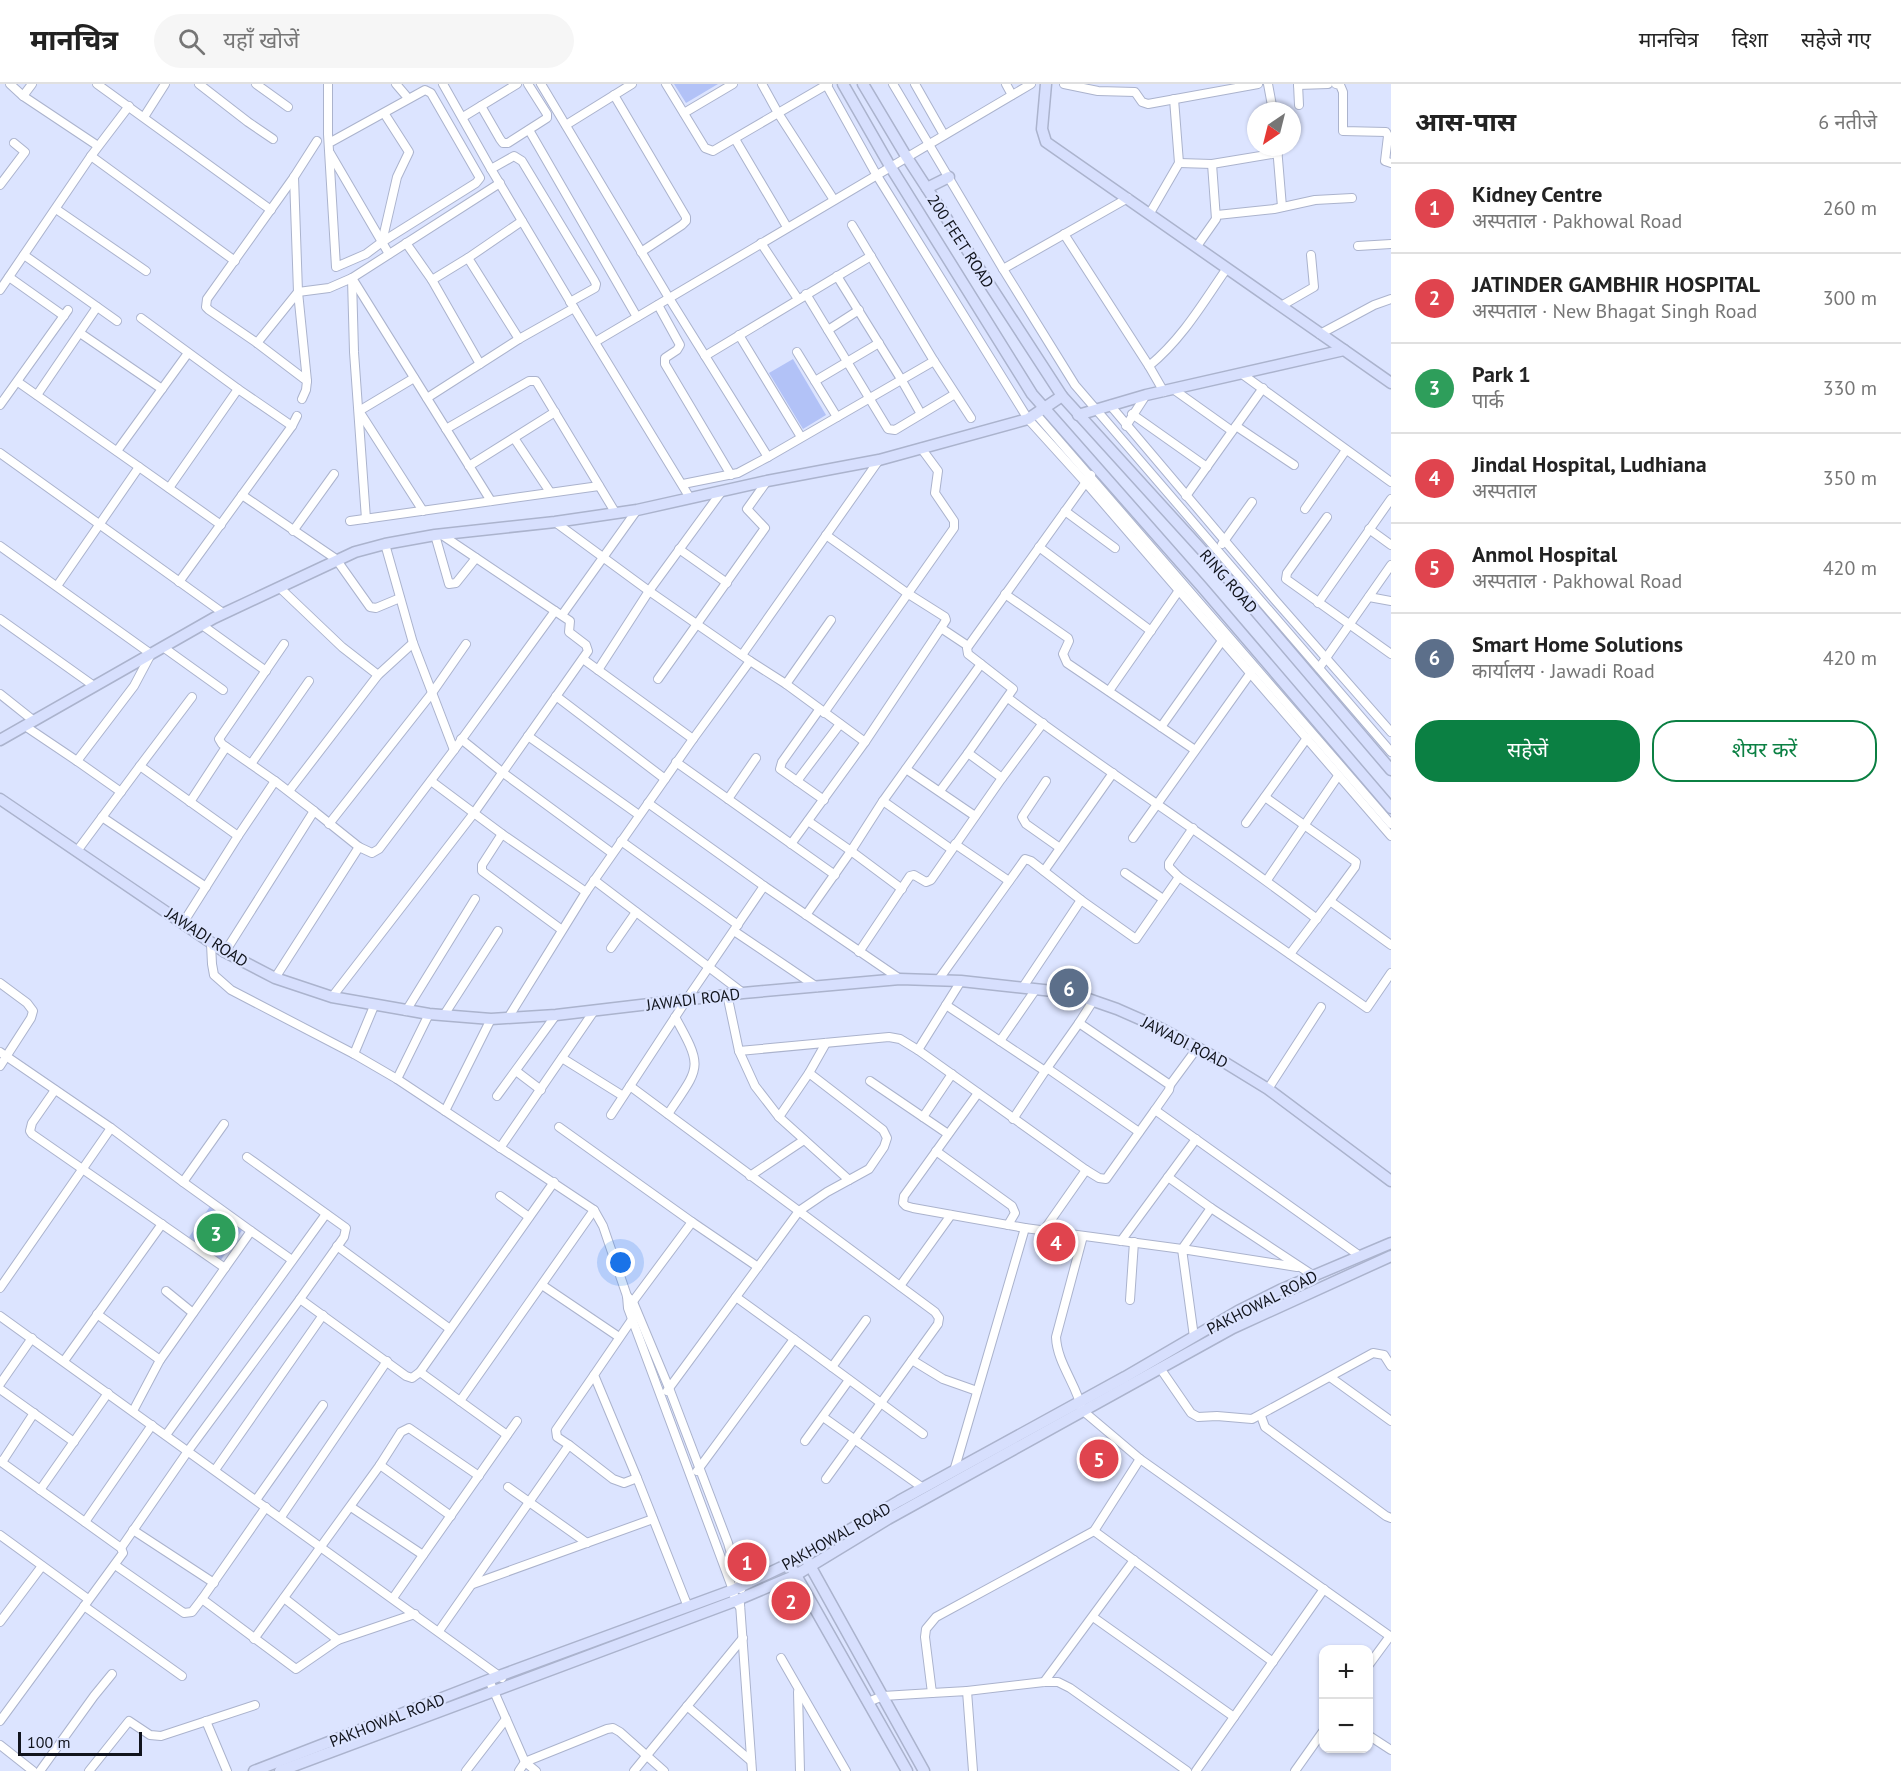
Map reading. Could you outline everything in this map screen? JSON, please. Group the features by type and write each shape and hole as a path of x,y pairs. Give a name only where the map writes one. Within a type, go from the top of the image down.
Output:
{"street":[{"path":"10,84 23,96 98,146"},
{"path":"23,96 32,84"},
{"path":"97,84 110,88 129,106 271,210"},
{"path":"144,117 165,84"},
{"path":"199,84 273,139"},
{"path":"256,84 288,107"},
{"path":"328,84 329,148 336,267 366,254 476,183 480,178 426,87 329,148"},
{"path":"397,84 408,98"},
{"path":"443,84 572,305 690,498"},
{"path":"463,117 517,84"},
{"path":"481,106 503,143 508,143 546,120 547,114 528,84"},
{"path":"541,84 641,252 768,457"},
{"path":"566,125 632,84"},
{"path":"666,84 705,147 710,151 735,139 827,84 876,174 1036,414 1086,483 1391,824"},
{"path":"684,113 733,84"},
{"path":"762,84 834,200"},
{"path":"843,84 890,166 1023,382 1036,414 1091,475 1181,587"},
{"name":"200 FEET ROAD","path":"863,84 906,156 1062,396"},
{"path":"893,84 1002,269 1075,385 1391,752"},
{"path":"915,84 944,135"},
{"path":"1006,84 1012,95"},
{"path":"595,342 1031,84"},
{"path":"1046,84 1042,129 1046,142 1391,383"},
{"path":"1064,84 1098,91 1135,92 1144,103 1258,84"},
{"path":"1202,84 1203,93"},
{"path":"1268,84 1271,102"},
{"path":"1299,102 1298,85 1328,84"},
{"path":"1336,84 1340,85 1343,92 1343,131 1386,132 1388,136 1385,161 1391,163"},
{"path":"614,95 686,217 682,225 641,252"},
{"path":"1150,213 1179,163 1174,99"},
{"path":"0,290 98,146 129,106"},
{"path":"382,242 399,173 409,152 384,113"},
{"path":"529,130 637,317"},
{"path":"735,139 787,227"},
{"path":"307,381 206,307 207,299 317,141"},
{"path":"0,185 25,152 14,143"},
{"path":"329,148 389,254"},
{"path":"91,156 235,261"},
{"path":"427,398 595,288 594,280 522,161 514,156 491,169"},
{"path":"1179,163 1212,164 1250,156"},
{"path":"1278,156 1282,207"},
{"path":"1197,246 1214,224 1216,214 1212,164"},
{"path":"294,177 298,292 307,381 302,399"},
{"path":"927,188 949,177"},
{"path":"257,343 298,292 329,288 352,278 500,183"},
{"path":"1002,269 1128,198"},
{"path":"1216,214 1282,207 1302,202 1352,198"},
{"path":"56,209 146,271"},
{"path":"432,280 522,221"},
{"path":"852,225 971,418"},
{"path":"1064,234 1149,366 1169,391 1294,465"},
{"path":"406,243 432,280 480,364"},
{"path":"761,243 828,330 870,397 885,426 891,431 955,394"},
{"path":"1358,246 1391,244"},
{"path":"24,255 117,321"},
{"path":"1281,306 1314,287 1311,255"},
{"path":"705,356 871,256"},
{"path":"468,258 519,339"},
{"path":"1149,366 1179,337 1227,268"},
{"path":"837,276 921,414"},
{"path":"0,405 66,313 9,277"},
{"path":"352,278 491,501"},
{"path":"352,278 354,352 366,519"},
{"path":"1320,334 1374,305 1391,299"},
{"path":"658,305 680,345 677,350 665,358 665,364 731,475"},
{"path":"37,395 98,308"},
{"path":"828,330 859,310"},
{"path":"141,318 292,426"},
{"path":"80,333 162,389"},
{"path":"739,335 801,437"},
{"path":"815,381 879,343"},
{"path":"1078,415 1146,395 1344,350"},
{"path":"797,352 837,417"},
{"path":"117,451 188,353"},
{"path":"683,484 746,470 934,360"},
{"path":"1242,374 1391,482"},
{"path":"359,411 414,378"},
{"path":"446,429 532,380 539,384 615,512"},
{"path":"18,382 221,525"},
{"path":"1186,496 1263,388"},
{"path":"169,488 238,389"},
{"path":"1126,426 1146,395"},
{"path":"0,740 223,613 280,588 336,559 370,547 438,535 638,510 767,481 879,460 1036,414 1062,396"},
{"name":"RING ROAD","path":"1062,396 1230,581 1391,770"},
{"path":"1110,405 1275,600 1391,732"},
{"path":"359,411 423,511"},
{"path":"469,466 555,412"},
{"path":"1036,414 1202,587 1391,808"},
{"path":"1132,414 1207,467"},
{"path":"179,582 297,416"},
{"path":"514,438 550,492"},
{"path":"824,800 783,771 780,765 822,711 955,525 937,497 938,471 921,448"},
{"path":"1305,509 1346,450"},
{"path":"0,453 223,613"},
{"path":"742,655 879,460"},
{"path":"57,586 139,467"},
{"path":"293,531 334,474"},
{"path":"940,791 1013,689 968,654 968,646 1091,475"},
{"path":"658,678 765,528 747,509 767,481"},
{"path":"350,522 599,486"},
{"path":"598,670 649,591 722,491"},
{"path":"242,495 336,559 370,607 375,608 400,598"},
{"path":"1318,603 1391,499"},
{"path":"1218,550 1252,502"},
{"path":"284,644 220,736 220,742 289,791 359,847 375,853 638,510"},
{"path":"1065,511 1115,548"},
{"path":"1327,517 1285,576 1288,582 1391,654"},
{"path":"555,522 649,591 786,684 865,742"},
{"path":"1369,530 1391,545"},
{"path":"438,535 449,584 456,583 476,558"},
{"path":"332,997 474,813 588,651 587,647 568,632 570,621 438,535"},
{"path":"791,844 865,742 946,620 945,617 826,535"},
{"path":"385,544 413,643 454,750"},
{"path":"0,546 151,654"},
{"path":"1039,547 1151,631"},
{"path":"679,549 727,583"},
{"path":"1319,668 1391,565"},
{"path":"1109,691 1181,587"},
{"path":"280,588 342,647 378,675"},
{"path":"1005,594 1068,638 1069,641 1063,654 1065,660 1195,750"},
{"path":"1369,597 1391,601"},
{"path":"1268,608 1275,600"},
{"path":"0,619 94,686"},
{"path":"786,684 831,620"},
{"path":"202,625 266,671"},
{"path":"941,628 968,646"},
{"path":"1161,727 1225,638"},
{"path":"289,791 378,675 413,643"},
{"path":"329,824 432,693 466,644"},
{"path":"164,647 223,690"},
{"path":"77,761 134,686 151,654"},
{"path":"583,659 693,739"},
{"path":"508,1018 612,853 750,661"},
{"path":"806,915 883,801 981,664"},
{"path":"1253,670 1338,776 1391,836"},
{"path":"1133,838 1253,670"},
{"path":"252,764 309,681"},
{"path":"0,694 30,723 77,761 122,792"},
{"path":"556,696 665,779"},
{"path":"77,850 192,697"},
{"path":"1008,698 1157,805 1267,880 1317,919"},
{"path":"859,952 912,874 929,882 1043,723"},
{"path":"798,781 840,724"},
{"path":"528,736 639,815"},
{"path":"1246,823 1307,738"},
{"path":"461,739 612,853"},
{"path":"190,802 226,747"},
{"path":"968,753 1002,778"},
{"path":"728,799 756,759"},
{"path":"676,762 835,875"},
{"path":"140,766 238,837"},
{"path":"906,769 975,816"},
{"path":"1044,871 1113,773"},
{"path":"1267,880 1338,776"},
{"path":"183,923 275,781"},
{"path":"431,781 586,892"},
{"path":"1046,781 1022,817 1026,824 1060,848"},
{"path":"1266,797 1356,862 1355,867 1290,954"},
{"name":"JAWADI ROAD","path":"0,799 211,944 275,978 332,997 406,1011 490,1019 556,1015 727,994 900,979 939,979 1071,993 1137,1017 1198,1047 1268,1089 1391,1181"},
{"path":"883,801 1009,881"},
{"path":"648,803 900,979"},
{"path":"225,952 314,811"},
{"path":"102,817 206,887"},
{"path":"808,821 902,889"},
{"path":"1193,828 1169,863 1169,867 1179,877 1367,1008 1391,973"},
{"path":"502,834 482,865 482,872 562,930"},
{"path":"621,841 817,987"},
{"path":"275,978 359,847"},
{"path":"939,979 1025,859 1136,939 1179,877"},
{"path":"1125,873 1163,899"},
{"path":"594,880 743,993"},
{"path":"611,1115 764,886"},
{"path":"406,1011 475,899"},
{"path":"1023,987 1081,900"},
{"path":"1330,901 1391,945"},
{"path":"611,948 636,912"},
{"path":"444,1016 498,931"},
{"path":"211,944 213,971 222,984 397,1079 594,1210 603,1226 635,1315 669,1388 728,1543 743,1638 752,1771"},
{"path":"918,1050 961,981"},
{"path":"0,983 27,1002 33,1011 32,1018 3,1054 0,1066"},
{"path":"1000,1041 1036,989"},
{"path":"727,994 739,1051 755,1086 779,1117 849,1180"},
{"path":"1013,1119 1093,1000"},
{"path":"946,1005 1139,1132"},
{"path":"354,1054 374,1006"},
{"path":"1268,1089 1321,1007"},
{"path":"500,1148 594,1011"},
{"path":"397,1079 429,1014"},
{"path":"497,1096 556,1015"},
{"path":"668,1114 688,1084 695,1067 692,1047 675,1017"},
{"path":"445,1111 490,1019"},
{"path":"1079,1023 1170,1085"},
{"path":"739,1051 889,1037 900,1039 1102,1180 1106,1179 1198,1047"},
{"path":"779,1117 810,1073 826,1043"},
{"path":"3,1054 111,1128 292,1260"},
{"path":"562,1058 623,1096"},
{"path":"516,1071 541,1090"},
{"path":"661,1398 799,1211 827,1192 869,1169 886,1144 887,1136 883,1130 810,1073"},
{"path":"923,1117 951,1074"},
{"path":"870,1081 948,1134"},
{"path":"630,1086 935,1312 939,1318 938,1324 826,1479"},
{"path":"55,1090 32,1123 30,1131 225,1268"},
{"path":"978,1093 904,1196 903,1203 908,1207 1025,1228 1300,1267"},
{"path":"1155,1110 1360,1256"},
{"path":"183,1182 224,1124"},
{"path":"559,1127 758,1267"},
{"path":"0,1288 111,1128"},
{"path":"1121,1241 1196,1139"},
{"path":"750,1176 804,1140"},
{"path":"936,1151 1012,1206 1015,1213 1008,1225"},
{"path":"0,1720 122,1556 121,1548 133,1530 345,1235 345,1228 247,1157"},
{"path":"1044,1230 1086,1170"},
{"path":"1168,1177 1210,1208 1314,1276"},
{"path":"300,1299 410,1378 416,1376 554,1182"},
{"path":"500,1196 529,1217"},
{"path":"1194,1337 1182,1249 1210,1208"},
{"path":"460,1401 594,1210"},
{"path":"165,1435 326,1214"},
{"path":"900,1286 951,1215"},
{"path":"631,1305 692,1222"},
{"path":"64,1361 162,1224"},
{"path":"954,1471 1025,1228"},
{"path":"133,1412 160,1360 251,1231"},
{"path":"1083,1236 1056,1336 1057,1349 1082,1406 1140,1459 1390,1637 1373,1659"},
{"path":"1130,1300 1134,1242"},
{"name":"PAKHOWAL ROAD","path":"254,1771 494,1678 688,1607 738,1597 789,1564 807,1561 888,1519 1258,1301 1391,1243"},
{"path":"337,1246 450,1329"},
{"name":"PAKHOWAL ROAD","path":"280,1771 495,1692 796,1575 807,1561 954,1471 1160,1368 1233,1328 1391,1256"},
{"path":"542,1285 619,1337"},
{"path":"166,1292 193,1313"},
{"path":"736,1297 923,1434"},
{"path":"97,1314 160,1360"},
{"path":"215,1470 323,1315"},
{"path":"635,1315 555,1430 557,1437 613,1479 624,1483 637,1478"},
{"path":"635,1315 661,1398 738,1597"},
{"path":"0,1316 439,1631 494,1678 510,1686"},
{"path":"832,1367 866,1320"},
{"path":"0,1384 32,1338"},
{"path":"692,1477 794,1339"},
{"path":"1160,1368 1185,1408 1198,1417 1252,1419 1373,1353 1384,1355 1391,1366"},
{"path":"912,1360 943,1379 977,1391"},
{"path":"281,1518 387,1361"},
{"path":"420,1372 507,1435"},
{"path":"594,1375 688,1607"},
{"path":"1330,1377 1391,1421"},
{"path":"805,1441 849,1380"},
{"path":"0,1389 74,1442"},
{"path":"40,1490 108,1393"},
{"path":"256,1500 323,1405"},
{"path":"34,1413 1,1462 121,1548"},
{"path":"1261,1416 1265,1427 1391,1518"},
{"path":"823,1417 923,1488"},
{"path":"393,1598 517,1421"},
{"path":"85,1522 152,1425"},
{"path":"254,1639 351,1507 401,1432 409,1428 479,1476"},
{"path":"439,1631 569,1445"},
{"path":"932,1693 925,1637 926,1629 936,1617 1094,1531 1140,1459"},
{"path":"380,1465 451,1516"},
{"path":"508,1487 587,1543"},
{"path":"115,1565 184,1613 192,1612 267,1507"},
{"path":"351,1507 423,1555"},
{"path":"471,1585 653,1519"},
{"path":"133,1530 214,1582"},
{"path":"1094,1531 1273,1662"},
{"path":"0,1535 182,1676"},
{"path":"1044,1682 1134,1560"},
{"path":"807,1561 924,1771"},
{"path":"789,1564 907,1771"},
{"path":"0,1622 42,1566"},
{"path":"1196,1771 1324,1589"},
{"path":"284,1598 338,1640"},
{"path":"202,1599 296,1670 338,1640 415,1614"},
{"path":"1093,1617 1234,1717"},
{"path":"634,1771 743,1638"},
{"path":"781,1658 846,1771"},
{"path":"40,1771 112,1674"},
{"path":"494,1678 495,1692 525,1762 536,1771"},
{"path":"868,1702 883,1696 1058,1682 1187,1771"},
{"path":"798,1690 800,1771"},
{"path":"967,1691 973,1771"},
{"path":"89,1771 129,1721 154,1737 255,1705"},
{"path":"687,1706 751,1761"},
{"path":"466,1771 506,1719"},
{"path":"206,1721 227,1771"},
{"path":"519,1771 525,1762 613,1728 647,1754 664,1771"},
{"path":"1295,1771 1319,1736"},
{"path":"1373,1738 1391,1750"},
{"path":"0,1745 33,1771"}],"shaded area":[{"path":"674,84 718,84 686,103"},
{"path":"793,359 826,415 803,429 769,373"},
{"path":"211,1205 243,1229 220,1261 189,1237"}],"place":[{"name":"Smart Home Solutions","path":"1069,988"},
{"name":"Park 1","path":"216,1233"},
{"name":"Jindal Hospital, Ludhiana","path":"1056,1242"},
{"name":"Anmol Hospital","path":"1099,1459"},
{"name":"Kidney Centre","path":"747,1562"},
{"name":"JATINDER GAMBHIR HOSPITAL","path":"791,1601"}]}
